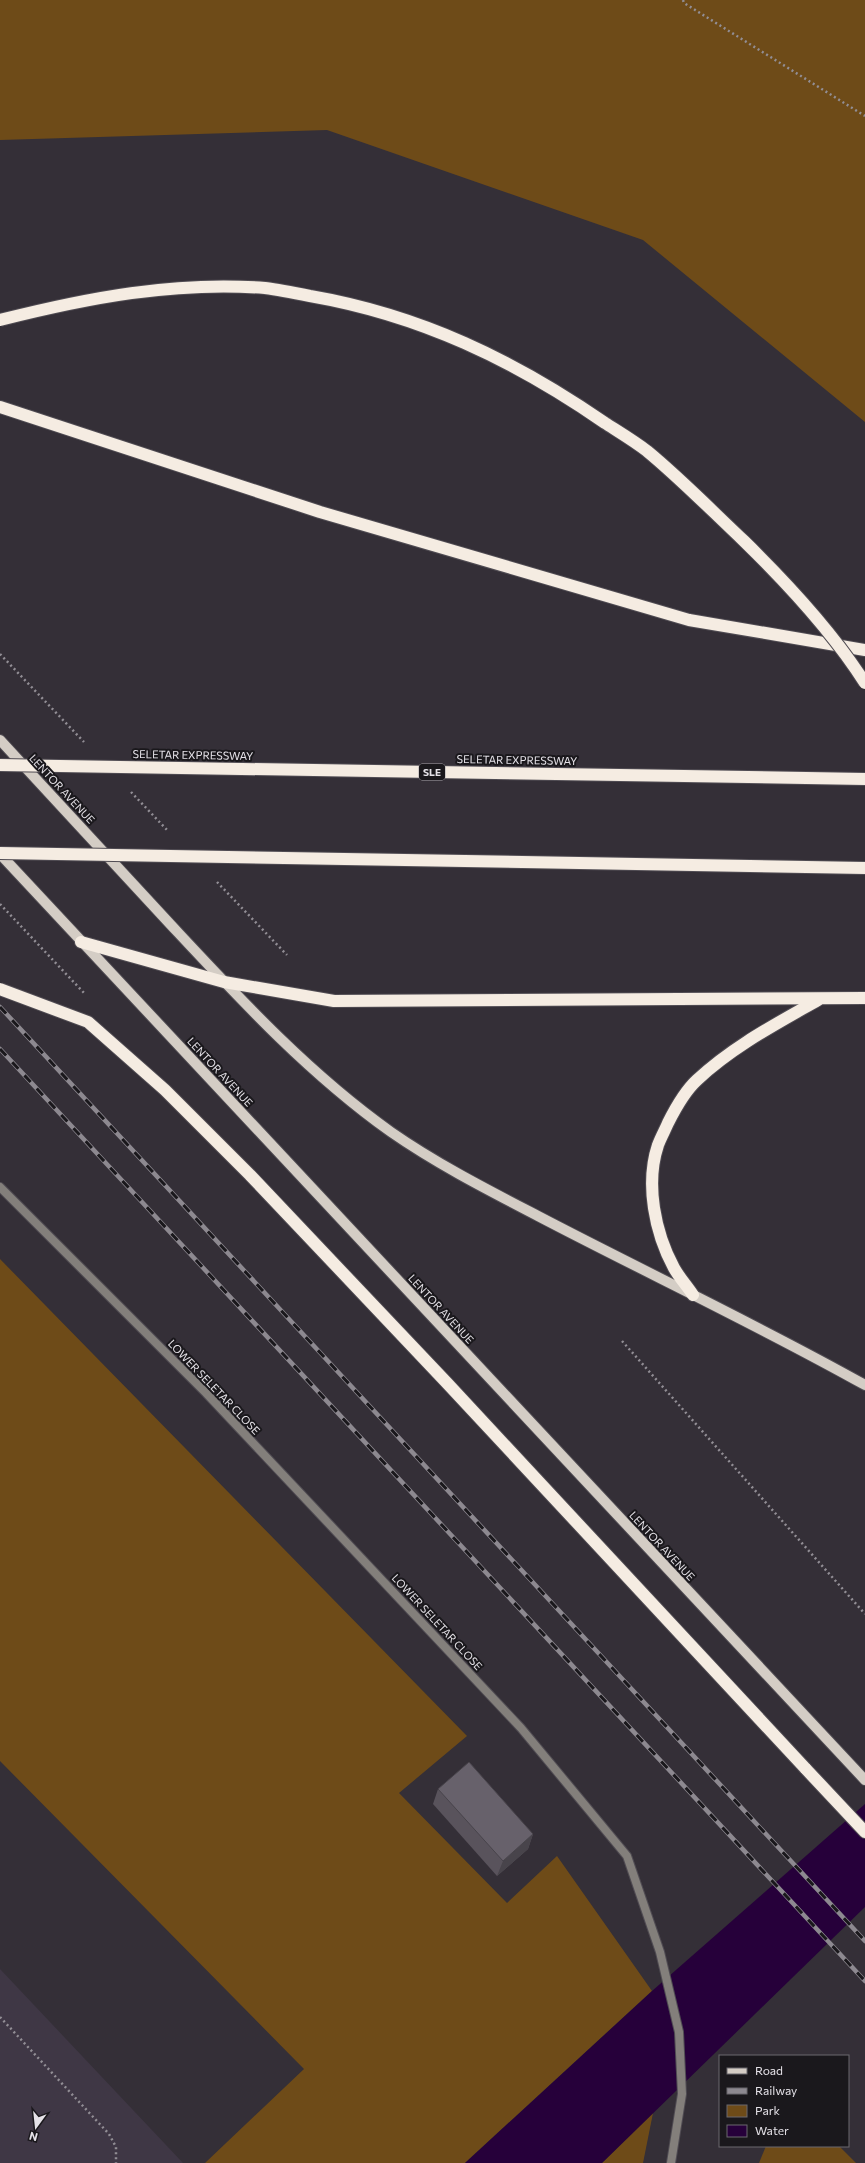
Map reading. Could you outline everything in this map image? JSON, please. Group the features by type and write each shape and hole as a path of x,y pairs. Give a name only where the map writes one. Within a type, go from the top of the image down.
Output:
{"highway":[{"path":"0,320 117,295 185,287 266,288 334,300 402,317 488,352 574,401 647,451 711,509 778,574 848,657 865,683"},
{"path":"0,407 320,512 689,620 865,650"},
{"name":"SELETAR EXPRESSWAY","path":"0,765 865,779"},
{"path":"0,854 865,868"},
{"path":"81,942 224,982 334,1001 819,1000 865,998"},
{"path":"0,989 88,1022 165,1090 250,1175 436,1372 865,1832"},
{"path":"693,1295 674,1268 663,1243 654,1214 652,1180 658,1145 673,1113 695,1081 718,1062 766,1029 819,1000"}],"main road":[{"name":"LENTOR AVENUE","path":"0,740 224,982 316,1073 392,1133 448,1168 800,1349 865,1385"},
{"name":"LENTOR AVENUE","path":"0,854 865,1780"}],"lane":[{"name":"LOWER SELETAR CLOSE","path":"0,1187 206,1393 522,1728 627,1856 660,1952 679,2032 682,2094 671,2163"}],"path":[{"path":"683,0 684,3 865,116"},
{"path":"0,654 87,745"},
{"path":"130,790 173,836"},
{"path":"217,882 287,956"},
{"path":"0,904 87,996"},
{"path":"622,1341 865,1614"},
{"path":"0,2016 109,2134 116,2147 116,2163"}],"shaded area":[{"path":"0,1969 183,2163 0,2163"}],"green space":[{"path":"0,0 865,0 865,422 643,240 327,130 0,140"},
{"path":"0,1259 467,1736 399,1793 507,1903 557,1856 652,1991 465,2163 205,2163 304,2069 0,1761"},
{"path":"653,2113 643,2163 602,2163"},
{"path":"766,2147 840,2147 856,2163 759,2163"}],"water":[{"path":"865,1804 865,1907 602,2163 465,2163 652,1991"}],"building":[{"path":"469,1762 533,1834 503,1861 438,1789"}],"railway":[{"path":"0,1007 865,1941"},
{"path":"0,1049 865,1981"}]}
